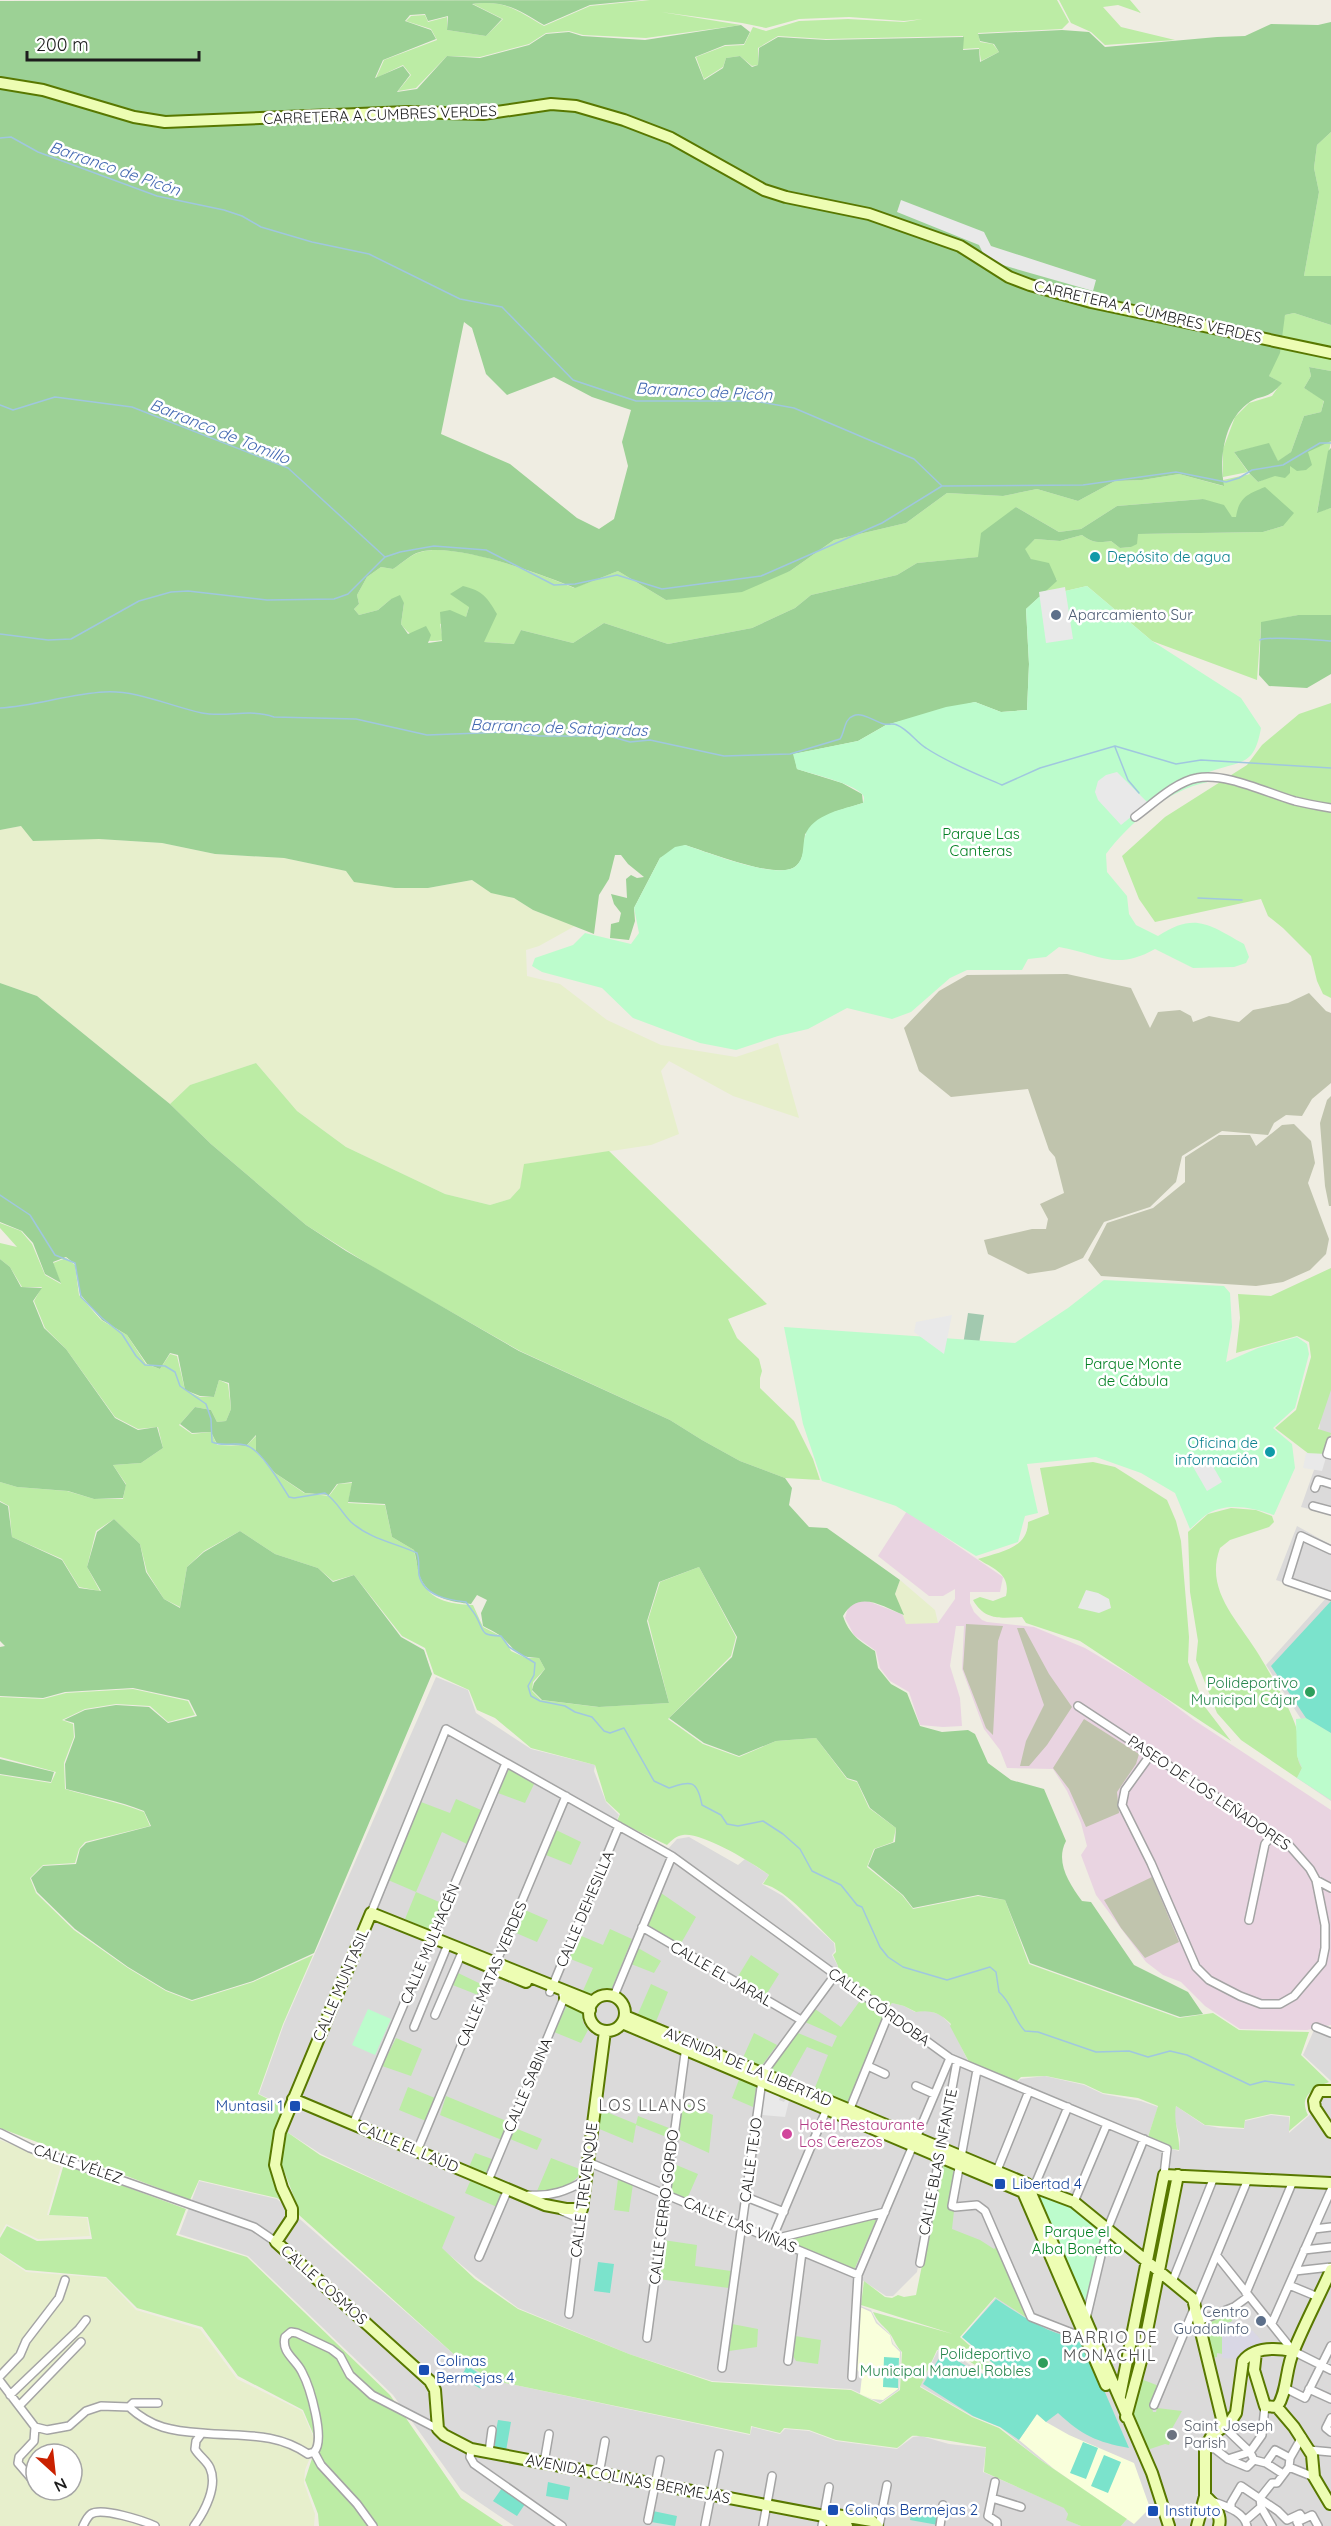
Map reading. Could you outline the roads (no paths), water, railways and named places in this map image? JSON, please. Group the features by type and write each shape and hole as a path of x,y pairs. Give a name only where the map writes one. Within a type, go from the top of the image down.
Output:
{"street":[{"name":"CARRETERA A CUMBRES VERDES","path":"0,83 43,90 134,117 165,122 408,112 483,114 551,104 576,106 624,120 671,138 764,190 786,197 869,214 960,246 1009,277 1030,285 1091,302 1331,353"},
{"path":"1135,817 1182,783 1197,777 1213,777 1296,801 1331,808"},
{"path":"1329,1454 1331,1441"},
{"path":"1315,1488 1318,1480 1331,1484"},
{"path":"1313,1506 1331,1510"},
{"path":"1331,1550 1301,1536 1287,1581 1331,1596"},
{"name":"PASEO DE LOS LEÑADORES","path":"1078,1706 1288,1844 1310,1869 1316,1880 1331,1888"},
{"name":"CALLE CÓRDOBA","path":"446,1729 672,1856 954,2059 1167,2149 1164,2175"},
{"name":"CALLE MUNTASIL","path":"276,2242 292,2218 292,2209 279,2180 275,2159 280,2132 446,1729"},
{"path":"1151,1754 1125,1790 1122,1805 1151,1863 1196,1967 1209,1980 1262,2004 1280,2004 1294,1996 1322,1963 1325,1948 1325,1925 1316,1880"},
{"name":"CALLE MULHACÉN","path":"353,2124 506,1763"},
{"name":"CALLE MATAS VERDES","path":"417,2151 566,1796"},
{"name":"CALLE DEHESILLA","path":"557,1991 619,1826"},
{"path":"1249,1920 1265,1844 1273,1834"},
{"path":"614,1996 672,1856"},
{"path":"370,1915 591,2006"},
{"name":"CALLE EL JARAL","path":"642,1927 801,2020"},
{"path":"432,1939 446,1949 496,1966"},
{"path":"414,2027 446,1949"},
{"path":"435,2014 461,1955"},
{"name":"CALLE TEJO","path":"722,2368 763,2077 801,2020 835,1975"},
{"name":"CALLE SABINA","path":"488,2181 557,1991"},
{"path":"601,1996 614,1996 624,2006 624,2019 614,2030 604,2031 594,2025 591,2006 601,1996"},
{"path":"848,2114 889,2013"},
{"name":"AVENIDA DE LA LIBERTAD","path":"624,2019 960,2161 1029,2189 1074,2202 1193,2299 1196,2307"},
{"path":"1316,2027 1331,2033"},
{"name":"CALLE TREVENQUE","path":"569,2314 604,2031"},
{"name":"CALLE CERRO GORDO","path":"647,2338 686,2046"},
{"path":"852,2377 858,2275 934,2094 954,2059"},
{"name":"CALLE BLAS INFANTE","path":"920,2263 954,2059"},
{"path":"868,2066 885,2074"},
{"path":"977,2070 952,2206 973,2204 985,2211 1031,2317 1072,2333 1084,2327"},
{"path":"916,2086 934,2094"},
{"path":"995,2175 1029,2091"},
{"path":"1331,2091 1319,2091 1314,2101 1315,2108 1331,2132"},
{"name":"CALLE EL LAÚD","path":"293,2099 522,2195 581,2214"},
{"path":"772,2239 829,2105"},
{"path":"1068,2107 1029,2189 1084,2327 1152,2473 1169,2526"},
{"path":"1074,2202 1107,2124"},
{"name":"CALLE VÉLEZ","path":"0,2133 30,2148 159,2192"},
{"path":"1084,2327 1107,2230 1144,2139"},
{"name":"CALLE LAS VIÑAS","path":"588,2162 858,2275"},
{"path":"1117,2401 1164,2175 1331,2183"},
{"path":"1162,2526 1125,2419 1142,2361 1178,2175"},
{"path":"1172,2282 1214,2177"},
{"path":"1154,2405 1248,2179"},
{"name":"CALLE EL LAÚD","path":"522,2195 546,2196 573,2188 586,2180"},
{"path":"1199,2321 1234,2307 1248,2294 1293,2181"},
{"path":"479,2257 508,2189"},
{"path":"1272,2323 1331,2190"},
{"name":"CALLE COSMOS","path":"159,2192 254,2227 276,2242 430,2381 435,2390 438,2429"},
{"path":"746,2197 784,2212"},
{"path":"772,2239 885,2212"},
{"path":"1314,2229 1331,2227"},
{"path":"1304,2250 1331,2247"},
{"path":"788,2361 802,2252"},
{"path":"1217,2256 1293,2351"},
{"path":"1228,2459 1250,2452 1262,2435 1271,2407 1284,2397 1287,2372 1293,2351 1331,2270 1295,2271"},
{"path":"0,2376 20,2355 26,2341 59,2298 65,2280"},
{"path":"1289,2285 1318,2297"},
{"path":"1196,2307 1224,2427 1250,2452 1254,2460 1266,2463 1283,2474"},
{"path":"10,2395 86,2320"},
{"path":"0,2381 35,2427 47,2430 69,2426 86,2411 101,2406 129,2407 140,2417 169,2431 262,2436 283,2440 308,2454 314,2452 319,2442 308,2386 303,2373 287,2353 284,2343 285,2337 291,2332 331,2349 340,2356 355,2380 372,2395 438,2429"},
{"path":"19,2406 81,2343"},
{"path":"1285,2388 1305,2397 1331,2346"},
{"path":"1197,2526 1208,2498 1205,2448 1212,2435 1224,2427 1236,2413 1243,2361 1248,2355 1280,2349 1293,2351 1331,2370"},
{"path":"1256,2352 1254,2370 1271,2407 1302,2437 1312,2455 1314,2477 1331,2503 1331,2515"},
{"path":"1309,2389 1331,2399"},
{"path":"129,2407 133,2403 158,2403"},
{"path":"1331,2418 1326,2428 1331,2432"},
{"path":"33,2442 35,2427"},
{"name":"AVENIDA COLINAS BERMEJAS","path":"438,2429 444,2435 471,2449 767,2506 847,2526"},
{"path":"489,2452 492,2430"},
{"path":"194,2526 204,2513 213,2479 210,2466 195,2449 196,2441 202,2433"},
{"path":"544,2463 549,2434"},
{"path":"1208,2498 1232,2509 1246,2523 1272,2483 1277,2484 1289,2467 1290,2458 1302,2437"},
{"path":"599,2474 605,2442"},
{"path":"1205,2448 1215,2449 1228,2459 1247,2466 1254,2460"},
{"path":"471,2449 474,2464 562,2526"},
{"path":"1266,2463 1275,2450 1290,2458"},
{"path":"1309,2450 1331,2452"},
{"path":"24,2452 19,2457 18,2463 24,2470"},
{"path":"314,2452 321,2465 357,2504 373,2526"},
{"path":"705,2525 719,2454"},
{"path":"648,2520 660,2460"},
{"path":"1289,2467 1314,2477"},
{"path":"763,2526 772,2476"},
{"path":"995,2482 988,2516 997,2522 997,2526"},
{"path":"878,2526 887,2485"},
{"path":"1232,2509 1231,2503 1241,2486 1287,2520 1300,2514 1301,2522 1312,2515 1318,2526"},
{"path":"823,2521 829,2487"},
{"path":"992,2498 1021,2507"},
{"path":"1208,2498 1220,2520 1219,2526"},
{"path":"1261,2503 1272,2526"},
{"path":"940,2526 944,2505"},
{"path":"83,2526 90,2515 97,2512 131,2518 155,2526"},
{"name":"AVENIDA COLINAS BERMEJAS","path":"823,2521 830,2514 872,2521 878,2526"}],"waterway":[{"name":"Barranco de Picón","path":"0,138 11,137 38,152 157,196 224,210 242,216 261,227 312,242 369,254 460,299 502,307 573,380 636,401 755,401 794,408 914,459 942,486 1083,485 1176,472 1226,482 1239,478 1252,470 1283,465 1320,443 1331,443"},
{"name":"Barranco de Tomillo","path":"0,405 13,410 55,397 132,407 288,468 385,557 434,546 486,550 554,585 575,584 617,575 662,589 761,576 882,523 942,486"},
{"path":"0,634 48,640 71,639 139,601 171,592 188,591 267,600 334,599 348,594 385,557"},
{"path":"1260,640 1283,638 1331,641"},
{"name":"Barranco de Satajardas","path":"0,708 91,693 117,692 211,714 256,713 274,717 356,719 427,735 506,732 539,736 609,736 630,742 650,740 724,756 790,754 840,739 848,720 860,715 884,724 897,725 935,754 1002,785 1040,768 1115,746 1176,764 1201,760 1331,768"},
{"path":"1115,747 1128,780 1139,793"},
{"path":"1198,898 1242,900"},
{"path":"0,1195 30,1215 55,1255 75,1263 81,1297 122,1334 136,1356 145,1365 165,1366 175,1372 180,1386 206,1404 211,1419 212,1442 241,1444 251,1448 270,1467 289,1497 325,1493 358,1528 374,1537 417,1553 419,1575 426,1588 438,1596 466,1602 484,1633 501,1636 509,1647 535,1663 534,1675 528,1686 531,1696 592,1717 604,1731 610,1733 624,1728 654,1781 669,1788 692,1784 698,1790 702,1805 721,1815 727,1824 738,1826 763,1821 783,1834 800,1849 812,1871 841,1885 857,1905 862,1907 880,1947 888,1957 903,1967 947,1980 990,1967 996,1972 999,1992 1025,2031 1038,2032 1096,2052 1129,2051 1148,2057 1170,2051 1187,2055 1250,2085 1265,2081 1294,2085"}],"place":[{"name":"Depósito de agua","path":"1095,557"},
{"name":"Aparcamiento Sur","path":"1056,615"},
{"name":"Oficina de información","path":"1270,1452"},
{"name":"Polideportivo Municipal Cájar","path":"1310,1692"},
{"name":"Muntasil 1","path":"295,2106"},
{"name":"Hotel Restaurante Los Cerezos","path":"787,2134"},
{"name":"Libertad 4","path":"1000,2184"},
{"name":"Centro Guadalinfo","path":"1261,2321"},
{"name":"Polideportivo Municipal Manuel Robles","path":"1043,2363"},
{"name":"Colinas Bermejas 4","path":"424,2370"},
{"name":"Saint Joseph Parish","path":"1172,2435"},
{"name":"Colinas Bermejas 2","path":"833,2510"},
{"name":"Instituto","path":"1153,2511"}],"district":[{"name":"LOS LLANOS","path":"653,2105"},
{"name":"BARRIO DE MONACHIL","path":"1110,2346"}],"park label":[{"name":"Parque Las Canteras","path":"981,842"},
{"name":"Parque Monte de Cábula","path":"1133,1372"},
{"name":"Parque el Alba Bonetto","path":"1077,2240"}]}
